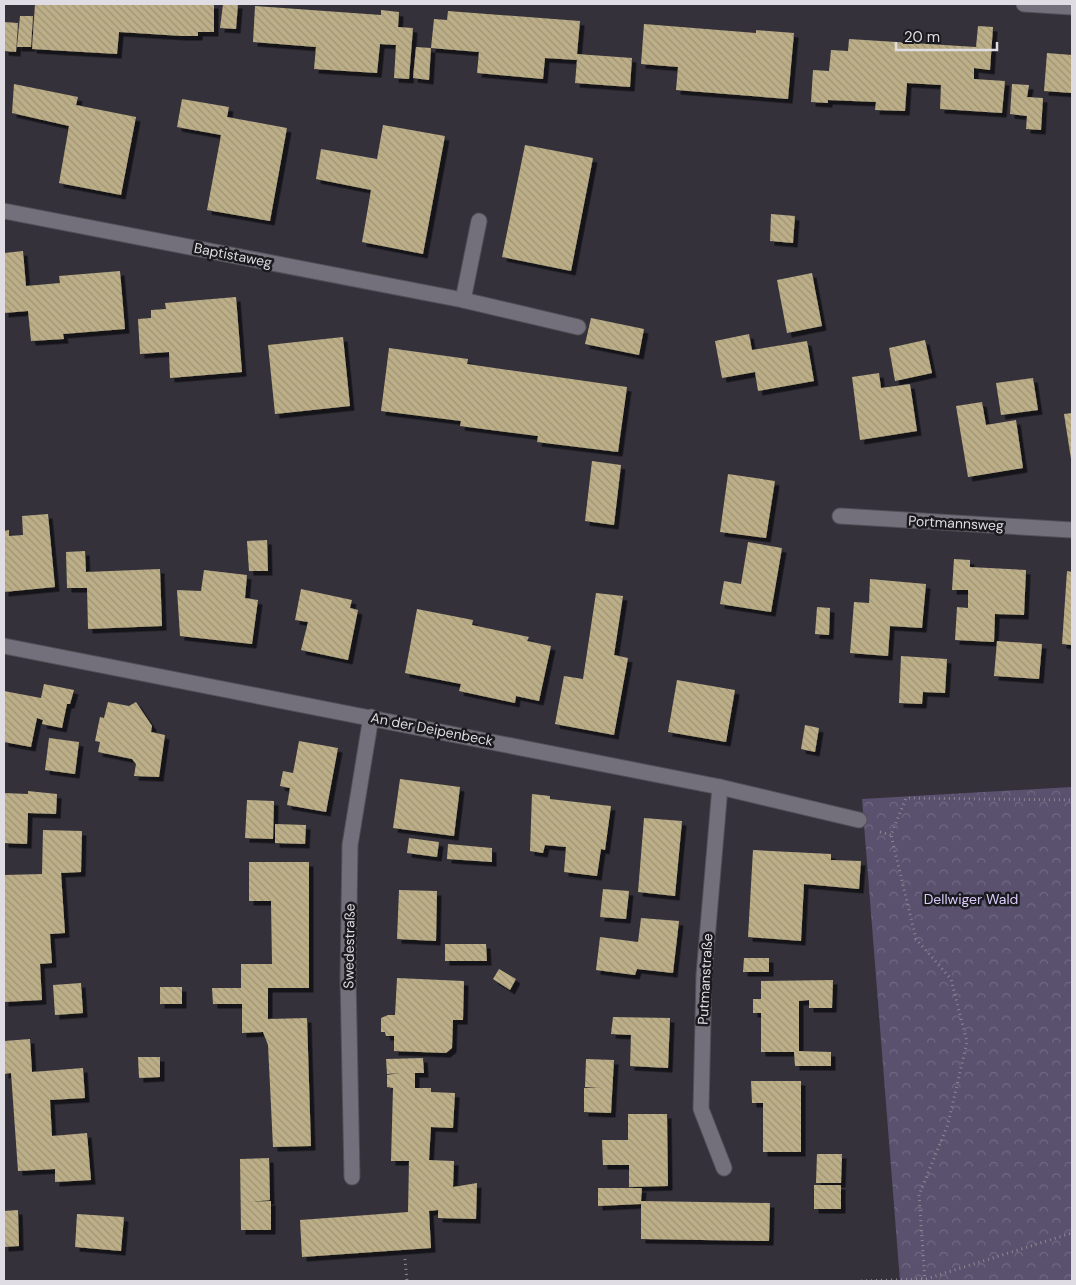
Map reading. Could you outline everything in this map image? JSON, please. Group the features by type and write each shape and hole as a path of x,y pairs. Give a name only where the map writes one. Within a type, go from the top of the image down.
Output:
{"street":[{"path":"1024,4 1072,7"},
{"name":"Baptistaweg","path":"4,211 463,300 578,327"},
{"path":"463,300 479,221"},
{"name":"Portmannsweg","path":"840,516 1072,530"},
{"name":"An der Deipenbeck","path":"4,646 720,787 858,820"},
{"name":"Swedestraße","path":"352,1177 348,976 350,845 371,717"},
{"name":"Putmanstraße","path":"720,787 704,975 701,1109 724,1168"}],"path":[{"path":"926,1280 919,1195 948,1124 967,1042 951,979 916,938 891,835 906,798 1072,800"},
{"path":"861,1281 926,1280 1072,1233"},
{"path":"405,1259 407,1281"}],"green space":[{"name":"Dellwiger Wald","path":"1072,787 1072,1281 900,1281 862,799"}],"building":[{"path":"35,4 214,4 214,32 198,32 198,36 182,36 119,32 117,54 32,49"},
{"path":"223,4 238,4 236,29 220,28"},
{"path":"255,6 381,15 381,10 399,12 398,27 413,28 409,79 394,78 396,45 380,44 377,73 314,69 316,47 253,42"},
{"path":"448,11 580,21 577,54 632,58 630,87 575,83 577,60 545,58 543,79 477,73 479,52 431,48 434,19 447,20"},
{"path":"20,16 33,16 31,47 17,47"},
{"path":"4,22 18,23 16,52 4,51"},
{"path":"644,24 756,33 756,30 794,33 788,99 676,90 678,67 641,64"},
{"path":"978,26 993,27 990,70 974,68 974,79 1005,81 1002,113 940,109 941,85 907,83 905,111 875,110 876,102 828,100 828,103 811,102 813,70 829,71 831,50 848,51 849,39 976,47"},
{"path":"416,47 431,48 429,80 413,78"},
{"path":"1047,53 1072,55 1072,93 1044,91"},
{"path":"14,84 78,97 76,105 136,117 121,195 59,183 69,126 12,113"},
{"path":"1012,84 1029,85 1027,97 1043,98 1041,130 1026,129 1027,116 1010,114"},
{"path":"182,99 229,107 227,117 287,128 270,221 207,210 221,135 177,127"},
{"path":"383,125 445,136 423,254 362,242 371,190 316,179 321,149 377,159"},
{"path":"525,145 593,158 571,271 502,257"},
{"path":"771,214 795,216 793,243 770,241"},
{"path":"23,251 26,286 60,283 59,276 120,271 125,329 63,334 64,339 31,341 28,311 4,313 4,253"},
{"path":"812,273 822,326 787,333 777,280"},
{"path":"236,297 242,372 170,378 169,352 140,354 138,319 151,318 151,310 166,309 165,303"},
{"path":"591,318 644,329 639,355 585,344"},
{"path":"749,334 752,350 807,341 814,381 758,391 755,372 722,378 715,341"},
{"path":"343,337 350,406 275,414 268,345"},
{"path":"925,340 932,373 895,381 889,348"},
{"path":"389,348 468,359 467,364 627,387 618,452 537,442 538,436 460,426 461,421 381,411"},
{"path":"879,373 881,388 910,384 917,431 860,440 852,377"},
{"path":"1033,378 1038,410 1001,415 996,383"},
{"path":"982,402 986,425 1016,420 1023,468 968,477 956,406"},
{"path":"1072,413 1072,459 1071,459 1064,414"},
{"path":"592,461 621,465 614,525 585,521"},
{"path":"728,474 775,481 766,538 720,532"},
{"path":"48,514 55,587 4,592 4,531 9,530 9,536 23,535 22,516"},
{"path":"267,540 268,571 249,571 247,541"},
{"path":"748,542 782,548 771,612 720,604 724,581 741,584"},
{"path":"85,551 86,572 160,569 162,626 88,629 87,588 67,588 66,552"},
{"path":"954,559 970,560 970,567 1026,570 1024,615 995,614 994,642 955,640 957,607 968,608 968,590 952,590"},
{"path":"204,570 247,575 245,598 258,600 252,644 180,636 177,590 201,591"},
{"path":"1067,571 1072,572 1072,645 1062,644"},
{"path":"870,579 926,584 922,628 890,626 888,656 850,653 854,602 869,603"},
{"path":"301,589 352,600 350,608 358,610 348,660 301,650 308,622 295,620"},
{"path":"596,593 623,596 614,655 628,658 614,735 555,724 564,676 583,679"},
{"path":"817,607 830,608 829,635 815,634"},
{"path":"417,609 473,620 472,625 529,637 527,641 551,646 539,701 516,696 515,703 459,691 461,684 405,673"},
{"path":"997,641 1042,644 1039,679 994,676"},
{"path":"901,656 947,659 945,693 923,692 922,704 899,703"},
{"path":"677,680 735,690 726,742 668,732"},
{"path":"44,684 74,690 70,704 67,704 62,728 42,724 43,720 37,718 31,747 4,742 4,691 41,698"},
{"path":"108,702 129,706 136,702 152,726 151,732 165,735 159,777 134,776 136,764 132,759 98,752 100,742 95,741 100,717 104,718"},
{"path":"805,725 819,728 815,752 801,749"},
{"path":"49,738 79,742 75,774 45,770"},
{"path":"299,741 338,748 326,812 287,805 290,788 280,786 283,771 293,773"},
{"path":"400,779 460,787 454,836 393,828"},
{"path":"28,791 57,794 56,814 28,813 27,844 4,843 4,793 28,794"},
{"path":"532,794 550,796 550,799 611,806 605,850 601,849 597,876 564,872 566,847 545,845 543,853 530,851"},
{"path":"247,800 274,801 273,839 245,838"},
{"path":"644,818 682,821 675,896 638,892"},
{"path":"275,824 306,825 305,844 275,843"},
{"path":"43,830 82,831 81,872 61,873 65,933 50,934 52,963 40,964 42,1000 4,1002 4,875 42,874"},
{"path":"409,838 439,842 437,857 407,853"},
{"path":"448,844 492,848 492,862 447,859"},
{"path":"753,850 831,854 831,860 861,861 859,889 804,884 801,941 748,937"},
{"path":"249,862 309,862 309,988 268,988 268,1019 307,1018 311,1146 273,1147 268,1045 263,1032 242,1033 242,1004 213,1004 212,988 241,988 241,964 272,964 271,901 249,901"},
{"path":"603,889 629,891 626,919 600,917"},
{"path":"399,890 437,891 436,941 397,939"},
{"path":"641,918 679,921 673,973 637,969 635,975 596,970 600,937 638,942"},
{"path":"445,944 486,944 487,961 445,961"},
{"path":"744,958 769,958 769,972 743,972"},
{"path":"499,969 516,979 510,990 493,979"},
{"path":"397,978 464,981 463,1020 453,1020 452,1048 446,1053 394,1051 394,1036 386,1036 385,1032 381,1032 381,1018 395,1015"},
{"path":"833,980 832,1008 809,1008 809,1000 799,1001 799,1051 831,1052 831,1066 795,1066 794,1052 761,1052 761,1013 753,1013 753,999 761,999 761,981"},
{"path":"81,983 83,1013 55,1015 53,985"},
{"path":"160,987 182,987 182,1004 160,1004"},
{"path":"613,1017 670,1018 668,1068 630,1066 631,1035 611,1034"},
{"path":"30,1039 32,1072 83,1068 85,1098 50,1100 52,1136 87,1133 91,1180 55,1182 55,1169 18,1171 11,1073 4,1074 4,1041"},
{"path":"138,1057 160,1057 160,1077 139,1078"},
{"path":"423,1058 424,1073 415,1073 415,1088 431,1088 431,1092 455,1093 453,1128 431,1127 429,1160 454,1161 453,1187 477,1183 476,1219 438,1218 438,1210 429,1211 431,1248 302,1257 300,1220 408,1212 409,1161 391,1161 393,1088 387,1087 387,1075 399,1073 387,1074 386,1059"},
{"path":"586,1059 614,1060 611,1113 584,1112 584,1088 600,1088 585,1087"},
{"path":"751,1081 801,1081 801,1152 763,1152 763,1103 752,1103"},
{"path":"628,1114 667,1114 668,1186 629,1187 629,1165 603,1165 602,1140 628,1140"},
{"path":"817,1154 842,1154 841,1183 816,1183"},
{"path":"269,1158 270,1200 250,1202 271,1201 271,1230 241,1230 240,1159"},
{"path":"814,1185 841,1185 841,1209 814,1209"},
{"path":"598,1188 642,1188 641,1201 770,1203 769,1241 641,1239 641,1204 598,1206"},
{"path":"18,1210 19,1246 4,1247 4,1211"},
{"path":"77,1214 124,1217 121,1251 75,1247"}]}
